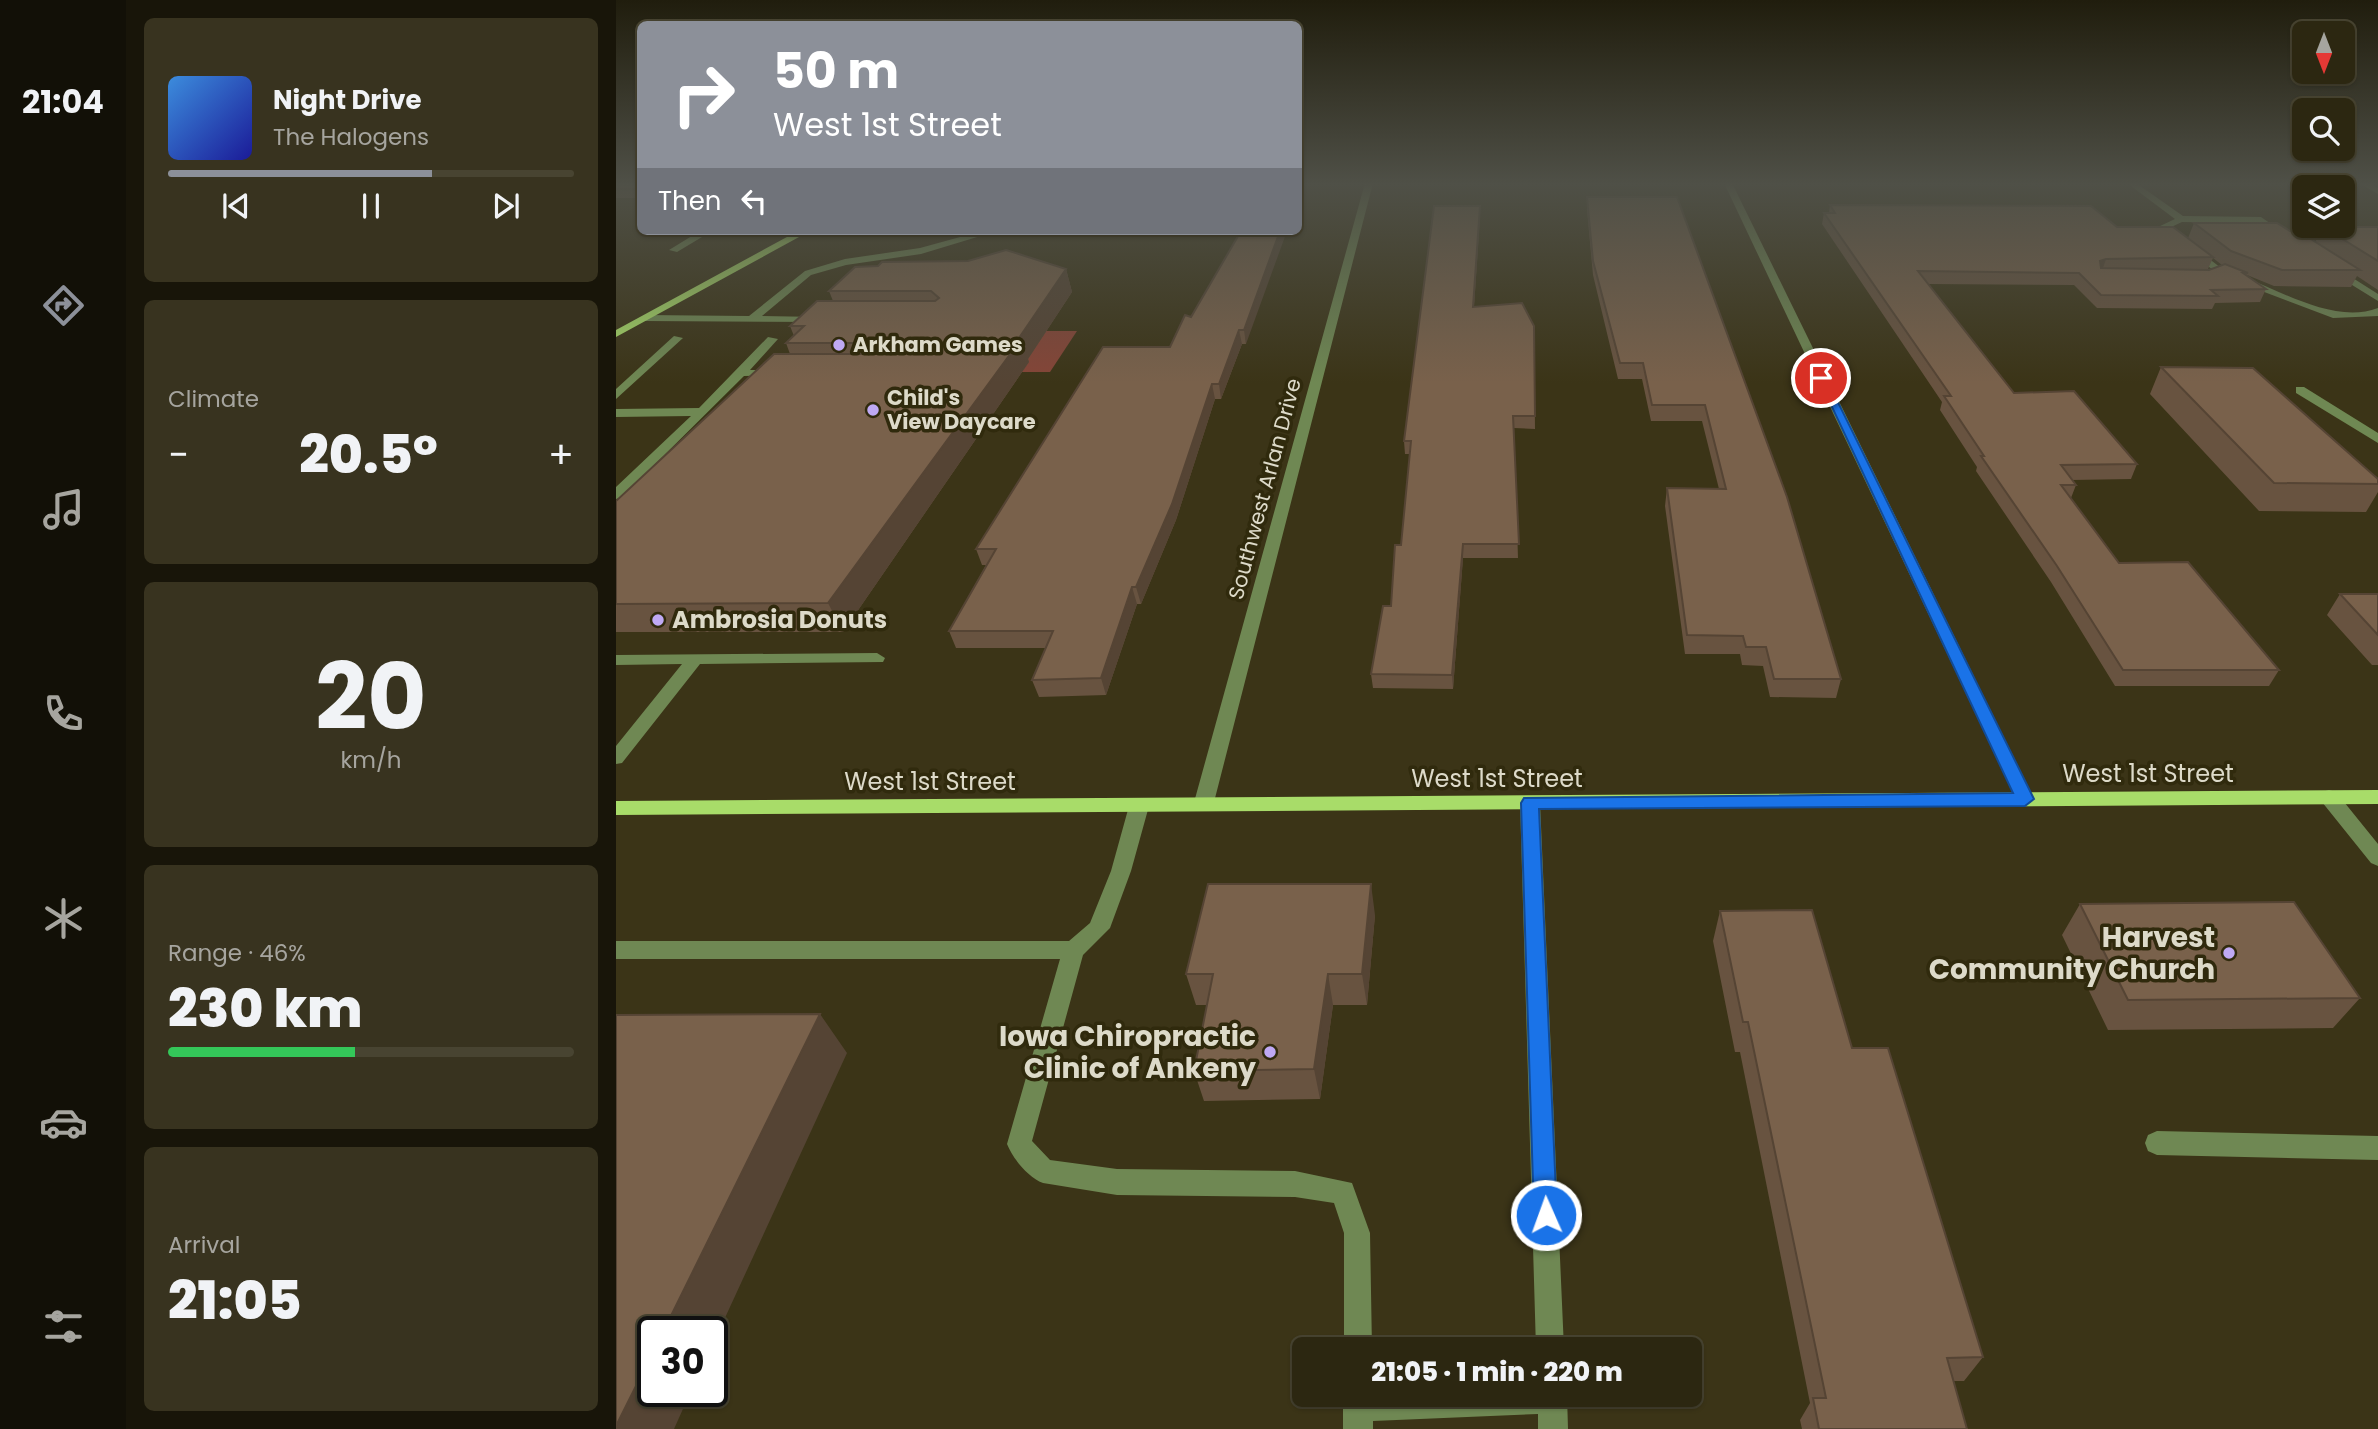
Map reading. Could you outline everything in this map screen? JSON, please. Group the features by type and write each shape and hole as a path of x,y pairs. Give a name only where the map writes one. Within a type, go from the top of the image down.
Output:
{"main road":[{"path":"616,334 771,250"},
{"name":"West 1st Street","path":"616,807 1203,806 2378,797"}],"street":[{"path":"751,320 808,273 845,262 926,250"},
{"name":"Southwest Arlan Drive","path":"1203,806 1351,250"},
{"path":"1760,250 2025,799"},
{"path":"2192,250 2220,271 2333,315 2376,314"},
{"path":"2325,263 2378,299"},
{"path":"2191,276 2220,271"},
{"path":"645,318 831,320"},
{"path":"616,395 678,338"},
{"path":"616,495 741,373 772,339"},
{"path":"741,373 793,373"},
{"path":"2300,390 2378,439"},
{"path":"616,413 702,412"},
{"path":"616,660 877,658"},
{"path":"616,758 695,659"},
{"path":"2329,797 2378,858"},
{"path":"1530,803 1550,1337"},
{"path":"1139,806 1121,871 1099,928 1073,950 1018,1144 1043,1171 1105,1180 1295,1184 1343,1192 1357,1233 1358,1337"},
{"path":"616,950 1073,950"},
{"path":"2157,1143 2378,1148"},
{"path":"1358,1410 1403,1407"},
{"path":"1552,1407 1553,1429"}],"shaded area":[{"path":"1046,331 1077,331 1050,372 1019,372"}],"building":[{"path":"1006,250 1066,269 1019,338 1022,338 828,603 616,604 616,501 774,354 887,354 895,349 887,343 786,343 804,326 790,326 817,301 935,301 939,298 931,291 829,291 855,267 878,266 882,262 968,261"},
{"path":"1230,250 1273,250 1244,330 1239,330 1219,384 1212,384 1172,504 1136,587 1132,587 1101,678 1032,680 1053,631 949,631 996,549 976,549 1103,347 1170,347 1185,315 1191,317"},
{"path":"1428,250 1477,250 1473,307 1522,303 1534,326 1535,416 1513,416 1519,544 1463,544 1452,675 1371,674 1383,606 1391,606 1395,545 1401,545 1411,441 1404,441"},
{"path":"1592,250 1696,250 1787,497 1841,679 1774,679 1766,647 1746,647 1743,636 1687,635 1667,488 1726,489 1705,405 1652,405 1643,363 1620,363"},
{"path":"1849,250 2203,250 2213,257 2106,259 2100,261 2101,268 2209,270 2225,264 2248,273 2243,273 2266,289 2211,290 2218,296 2101,295 2079,273 1918,271 2014,393 2074,391 2137,464 2061,465 2076,485 2061,485 2119,563 2188,562 2279,670 2123,670 1944,396 1951,396"},
{"path":"2229,250 2328,250 2360,270 2282,270"},
{"path":"2360,250 2378,250 2378,261"},
{"path":"2161,367 2253,368 2378,479 2378,484 2274,483"},
{"path":"2340,594 2378,594 2378,635"},
{"name":"Iowa Chiropractic Clinic of Ankeny","path":"1208,884 1371,884 1362,974 1328,974 1314,1069 1194,1071 1213,974 1186,974"},
{"path":"2294,902 2360,998 2128,1000 2080,904"},
{"path":"1812,910 1852,1048 1888,1048 1983,1357 1947,1358 1967,1429 1819,1429 1813,1398 1826,1398 1748,1022 1743,1022 1720,911"},
{"path":"820,1014 671,1316 637,1316 637,1384 616,1426 616,1015"}],"place":[{"name":"Arkham Games","path":"839,345"},
{"name":"Child's View Daycare","path":"873,410"},
{"name":"Ambrosia Donuts","path":"658,620"},
{"name":"Harvest Community Church","path":"2229,953"},
{"name":"Iowa Chiropractic Clinic of Ankeny","path":"1270,1052"}],"route":[{"path":"1546,1215 1530,803 2025,799 1821,378"}]}
